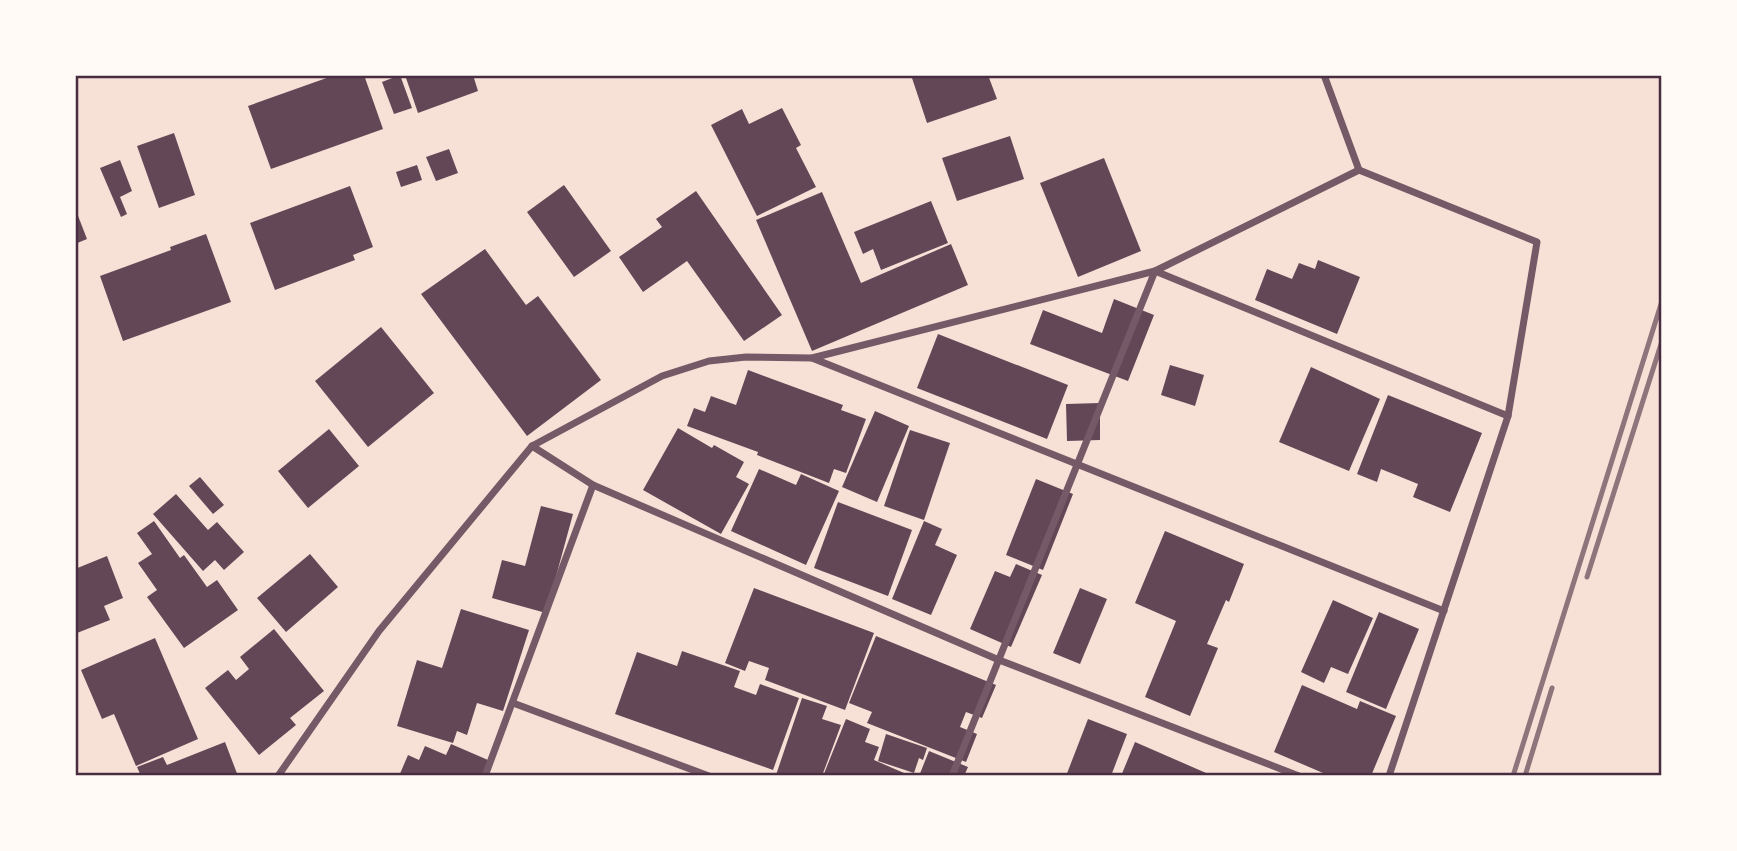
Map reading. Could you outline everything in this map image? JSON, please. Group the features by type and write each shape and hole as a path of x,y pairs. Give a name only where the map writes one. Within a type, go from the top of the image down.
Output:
{"street":[{"path":"1325,75 1359,170 1537,242 1508,416 1389,776"},
{"path":"278,776 379,631 532,446 662,376 697,365 746,357 812,358 1155,271 1359,170"},
{"path":"1155,271 1508,416"},
{"path":"952,776 1155,271"},
{"path":"812,358 1444,611"},
{"path":"532,446 593,485 999,660 1299,776"},
{"path":"485,776 593,485"},
{"path":"513,703 709,776"}],"building":[{"path":"335,75 364,75 383,129 271,169 248,106"},
{"path":"400,75 412,108 394,114 382,82"},
{"path":"405,75 473,75 478,91 418,113"},
{"path":"911,75 988,75 997,99 927,123"},
{"path":"782,108 801,145 796,148 816,187 757,216 711,125 742,109 749,124"},
{"path":"174,133 195,195 159,208 137,146"},
{"path":"1010,136 1024,179 957,201 942,158"},
{"path":"449,149 458,173 436,181 426,157"},
{"path":"1104,158 1141,251 1078,277 1040,183"},
{"path":"120,160 132,191 120,197 127,214 121,217 100,168"},
{"path":"417,165 422,180 401,187 396,172"},
{"path":"564,185 611,251 574,277 527,212"},
{"path":"350,186 373,247 353,255 355,260 275,290 250,223"},
{"path":"696,191 782,315 744,341 687,261 643,292 619,257 662,227 656,219"},
{"path":"822,192 861,283 951,244 968,285 812,351 756,220"},
{"path":"931,201 948,243 881,270 873,249 863,254 854,232"},
{"path":"75,208 87,239 75,244"},
{"path":"206,234 231,302 123,341 100,276"},
{"path":"485,249 526,305 538,296 601,380 527,436 421,294"},
{"path":"1318,260 1360,277 1337,334 1255,300 1267,269 1292,279 1299,263 1315,269"},
{"path":"1114,299 1154,315 1128,381 1030,344 1043,310 1102,333"},
{"path":"381,327 434,393 368,447 315,381"},
{"path":"938,334 1068,385 1047,439 917,388"},
{"path":"1170,365 1204,375 1195,406 1161,395"},
{"path":"1311,367 1380,399 1349,471 1279,442"},
{"path":"748,370 843,405 841,410 866,419 846,473 834,469 829,483 757,455 758,452 687,426 694,408 705,412 711,396 736,405"},
{"path":"1388,395 1482,433 1450,512 1413,497 1418,484 1381,469 1377,482 1357,474"},
{"path":"1100,403 1100,440 1067,441 1066,404"},
{"path":"875,411 909,426 877,502 842,487"},
{"path":"678,428 712,448 714,445 744,462 736,477 749,484 721,534 643,490"},
{"path":"329,429 359,466 308,508 278,471"},
{"path":"910,430 950,443 924,520 884,506"},
{"path":"759,469 796,485 801,474 839,491 806,565 731,531"},
{"path":"200,477 224,505 213,514 189,486"},
{"path":"1036,479 1073,494 1043,570 1006,555"},
{"path":"176,494 208,530 217,522 244,552 224,570 215,560 203,571 153,514"},
{"path":"838,502 912,530 888,596 814,568"},
{"path":"541,506 573,514 546,613 492,598 502,560 525,566"},
{"path":"154,521 180,558 184,555 207,587 217,580 238,610 184,648 147,597 157,590 138,563 152,554 137,533"},
{"path":"924,521 942,529 935,545 957,555 931,615 892,599"},
{"path":"1165,531 1244,564 1229,602 1226,600 1207,644 1218,648 1190,716 1145,697 1176,621 1135,603"},
{"path":"310,554 338,587 286,632 257,598"},
{"path":"107,556 123,598 104,606 110,620 77,633 75,569"},
{"path":"1016,564 1042,575 1011,647 970,629 995,571 1010,577"},
{"path":"754,588 874,633 845,710 765,680 769,668 749,661 745,671 725,663"},
{"path":"1080,588 1107,599 1080,664 1053,653"},
{"path":"1333,600 1373,618 1348,674 1331,667 1324,683 1301,672"},
{"path":"461,609 529,630 503,711 477,703 467,735 457,731 453,743 397,726 417,660 442,668"},
{"path":"1379,612 1419,629 1386,709 1346,692"},
{"path":"274,629 324,691 290,718 296,725 259,755 205,688 228,670 236,680 249,669 240,657"},
{"path":"876,636 996,685 982,718 966,712 960,727 977,734 966,762 867,723 872,712 849,703"},
{"path":"155,638 198,739 136,766 114,714 102,719 81,670"},
{"path":"682,651 740,671 734,687 756,695 760,684 799,698 773,770 615,714 637,652 677,666"},
{"path":"1302,685 1357,709 1360,701 1396,716 1371,776 1330,776 1274,752"},
{"path":"802,698 827,706 822,719 841,725 822,776 778,776 776,775"},
{"path":"846,719 870,729 865,742 879,747 874,760 911,776 823,776"},
{"path":"1088,719 1127,734 1111,776 1066,776"},
{"path":"886,734 927,748 923,760 919,758 914,773 878,761"},
{"path":"225,742 238,776 141,776 137,767 163,757 167,765"},
{"path":"1135,742 1213,776 1121,776"},
{"path":"451,744 488,760 482,776 399,776 408,755 419,760 425,746 446,755"},
{"path":"929,751 968,767 964,776 919,776"}],"railway":[{"path":"1513,776 1662,301"},
{"path":"1587,577 1662,341"},
{"path":"1525,776 1552,688"}]}
